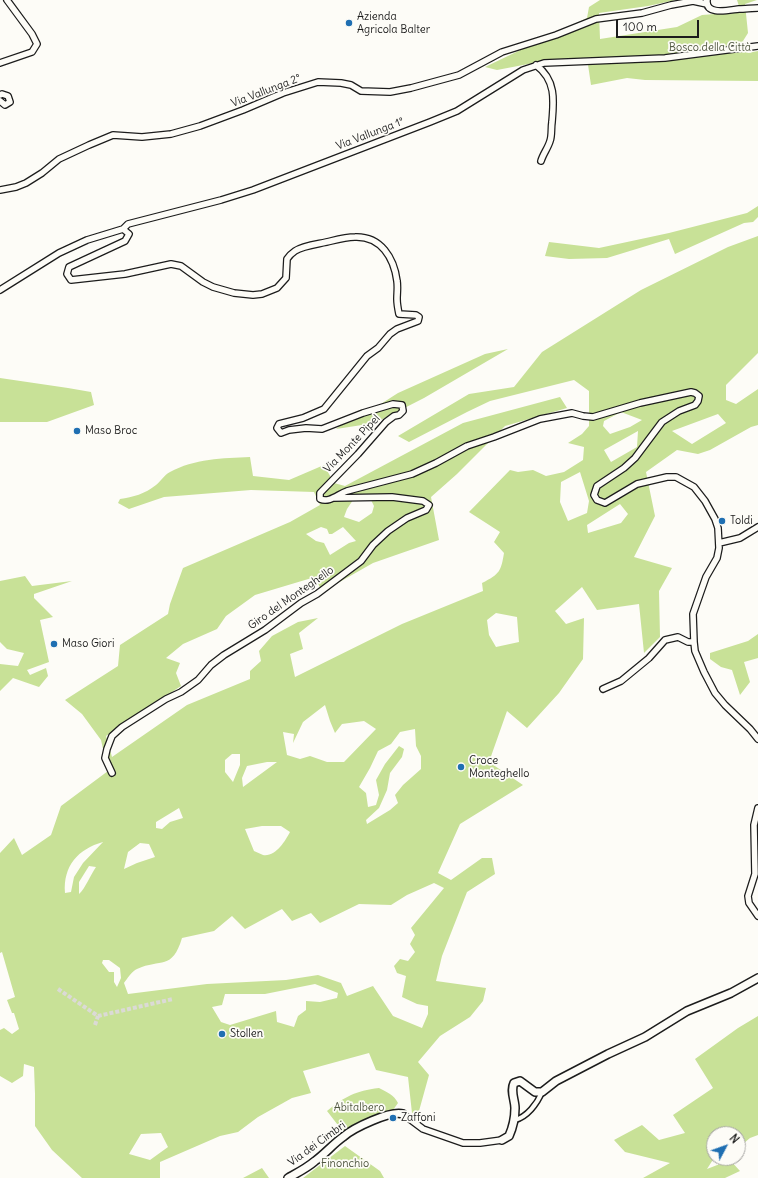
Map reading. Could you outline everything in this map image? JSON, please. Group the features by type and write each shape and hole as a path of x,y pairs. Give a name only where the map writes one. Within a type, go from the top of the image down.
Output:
{"street":[{"path":"0,63 32,52 37,44 32,34 7,0"},
{"name":"Via Vallunga 2°","path":"0,190 16,187 26,183 42,173 59,159 88,144 112,136 142,137 171,134 200,126 283,93 318,82 351,85 361,91 390,92 459,75 502,52 556,35 596,19 642,13 678,2 707,2"},
{"path":"707,2 709,7 719,12 758,8"},
{"name":"Via Vallunga 1°","path":"0,290 58,253 87,240 123,229 128,224 221,200 253,190 457,111 523,70 536,65 566,61 665,58 758,46"},
{"path":"536,65 544,71 548,77 553,98 550,142 541,161"},
{"path":"0,95 2,94 8,96 10,102 5,105 0,101"},
{"name":"Via Monte Pipel","path":"123,229 129,234 125,242 70,267 67,274 72,280 125,274 171,264 181,266 203,282 213,287 234,293 253,295 262,294 278,288 286,278 287,259 295,251 302,247 356,236 374,241 382,246 387,252 394,267 398,282 397,300 399,314 416,314 419,317 418,321 397,328 390,334 378,348 367,356 324,409 303,418 279,424 277,428 281,433 289,430 306,428 322,429 363,413 393,404 402,405 403,411 386,422 358,454 320,493 320,499 325,501 333,498"},
{"path":"333,498 347,490 412,474 467,446 540,419 572,413 593,417 640,403 692,392 695,393 699,396 695,405 678,411 662,422 635,458 624,468 597,486 594,495 597,500 605,503 637,484 654,480 676,478 694,487 703,497 716,519 720,548 717,558 706,577 693,614 694,642 696,651 704,672 715,693 758,739"},
{"name":"Giro del Monteghello","path":"112,773 105,758 112,736 122,727 166,699 181,692 198,680 211,665 224,655 265,630 300,603 317,594 361,560 373,545 388,531 407,518 426,510 429,505 423,501 392,497 333,498"},
{"path":"720,543 740,538 758,527"},
{"path":"603,690 620,681 649,658 665,640 678,636 688,642 694,642"},
{"path":"758,808 754,825 755,874 748,896 749,902 758,916"},
{"path":"515,1120 523,1118 536,1104 542,1092 563,1077 645,1037 687,1011 731,993 758,978"},
{"path":"403,1114 423,1129 464,1143 480,1143 502,1140 509,1136 515,1120 515,1107 512,1088 514,1083 520,1081 535,1092 542,1092"},
{"name":"Via dei Cimbri","path":"288,1178 313,1163 343,1136 390,1114 403,1114"}],"green space":[{"name":"Bosco della Città","path":"600,0 676,0 648,6 599,13 600,39 677,27 702,15 741,12 737,0 757,0 745,4 748,33 743,41 748,53 758,51 758,81 645,80 627,78 591,85 587,58 544,61 497,70 485,67 587,18 589,7"},
{"path":"758,206 758,217 753,222 744,223 675,254 669,239 607,258 569,259 545,256 549,242 599,248 669,233 747,213"},
{"path":"758,236 758,353 726,385 726,400 736,404 758,389 758,425 751,427 710,450 698,454 677,450 646,472 655,516 634,557 672,568 659,591 660,637 644,653 639,604 597,610 582,587 555,611 566,624 584,618 583,659 559,693 527,728 507,711 489,762 523,785 460,824 438,873 451,880 482,858 492,858 495,874 467,892 442,956 436,981 486,988 483,1001 470,1017 440,1036 418,1062 429,1075 419,1111 412,1113 408,1077 376,1070 369,1053 303,1071 311,1093 292,1098 258,1117 238,1132 220,1136 160,1162 160,1178 82,1178 52,1150 35,1126 34,1067 24,1064 23,1076 12,1083 0,1076 0,1030 4,1028 12,1034 19,1029 14,1013 12,1013 7,1000 15,997 2,952 0,953 0,853 14,838 22,855 51,835 61,806 108,771 101,740 82,714 65,700 118,666 120,645 168,614 183,568 290,522 320,505 314,492 251,490 164,497 129,509 118,503 120,499 148,491 168,473 189,464 229,458 250,457 253,476 289,480 324,465 334,483 345,486 463,423 560,397 567,408 505,426 457,474 431,497 439,540 373,563 322,592 315,577 255,595 226,616 217,629 183,644 166,658 180,663 176,673 181,686 106,736 112,757 187,705 250,679 250,671 261,661 259,651 272,636 298,622 318,618 299,633 303,649 290,654 295,677 402,624 483,591 482,583 493,577 499,571 504,553 494,542 500,532 469,512 510,470 518,472 533,470 546,476 564,472 583,460 584,447 568,443 582,434 589,426 589,391 574,380 490,401 409,442 398,436 469,394 514,387 542,352 641,290 728,247","holes":["621,412 642,420 630,427 610,434 603,426 604,421","718,414 726,423 692,444 672,431","638,431 637,447 611,462 604,450","580,472 589,501 587,513 568,521 560,502 561,482","353,500 371,500 374,506 372,513 359,522 344,517 347,509","620,504 628,514 621,523 588,533 587,525","321,527 327,529 329,534 332,534 343,527 356,541 349,543 330,555 324,543 316,541 306,534","496,613 517,617 519,642 496,647 489,635 487,620","325,705 335,733 342,724 364,721 376,729 344,762 327,762 310,756 300,759 287,755 283,732 294,734 293,743 303,722","415,729 416,746 421,756 421,769 403,785 395,795 398,803 390,810 367,824 366,820 379,808 387,790 390,773 402,757 404,749 399,746 385,764 376,780 379,795 376,805 368,807 366,793 359,787 378,751 391,744 400,732","232,754 240,754 240,765 233,782 225,772 225,760","267,762 277,762 243,787 242,778 247,766","179,808 183,818 170,822 162,829 156,828 156,822","262,826 281,826 290,832 280,848 272,854 263,855 254,851 245,829","103,842 83,863 74,877 71,892 65,893 67,875 70,867 79,854 86,849","140,843 149,844 155,857 137,863 124,869 128,852","89,866 96,867 79,894 79,882","434,883 444,888 411,928 415,935 410,944 415,952 408,961 400,959 394,966 397,973 406,976 402,997 417,1004 428,1006 428,1014 422,1028 393,1016 373,986 347,996 341,983 318,975 286,980 207,984 128,994 124,983 135,970 145,966 165,962 170,959 174,955 182,938 214,931 232,916 245,929 282,909 292,921 311,913 320,923 359,904 391,905 407,895","103,960 109,960 120,968 121,978 117,987 114,982 114,972 109,972 102,963","315,984 338,993 337,998 320,1002 306,1001 306,1010 298,1016 294,1027 277,1022 276,1011 230,1025 221,1022 212,1007 222,1005 225,994 265,994","161,1133 168,1147 150,1160 129,1154 141,1134"]},
{"path":"508,349 424,398 375,423 336,429 346,421 362,416 398,393 485,354"},
{"path":"0,378 91,392 94,405 47,422 0,422"},
{"path":"25,576 32,586 72,581 34,594 34,598 53,617 40,620 49,662 27,670 30,675 46,668 48,676 39,687 13,678 0,691 0,664 18,666 24,653 7,649 0,642 0,581"},
{"path":"758,634 758,658 744,662 750,682 740,695 732,670 721,667 710,659 710,653 748,641"},
{"path":"758,1016 758,1135 746,1141 746,1126 706,1126 706,1166 709,1166 707,1169 715,1166 735,1166 740,1171 725,1178 643,1178 670,1163 625,1152 614,1140 642,1125 659,1140 685,1133 673,1115 713,1088 695,1059 738,1028"},
{"name":"Abitalbero","path":"379,1088 390,1094 398,1103 393,1110 344,1133 327,1111 351,1095"},
{"name":"Finonchio","path":"345,1146 380,1171 384,1178 303,1178"},
{"path":"262,1168 269,1178 243,1178"}],"tunnel":[{"path":"58,989 98,1016 173,999"},
{"path":"95,1025 98,1016"}],"place":[{"name":"Azienda Agricola Balter","path":"349,23"},
{"name":"Maso Broc","path":"77,431"},
{"name":"Toldi","path":"722,521"},
{"name":"Maso Giori","path":"54,644"},
{"name":"Croce Monteghello","path":"461,767"},
{"name":"Stollen","path":"222,1034"},
{"name":"Zaffoni","path":"393,1118"}]}
